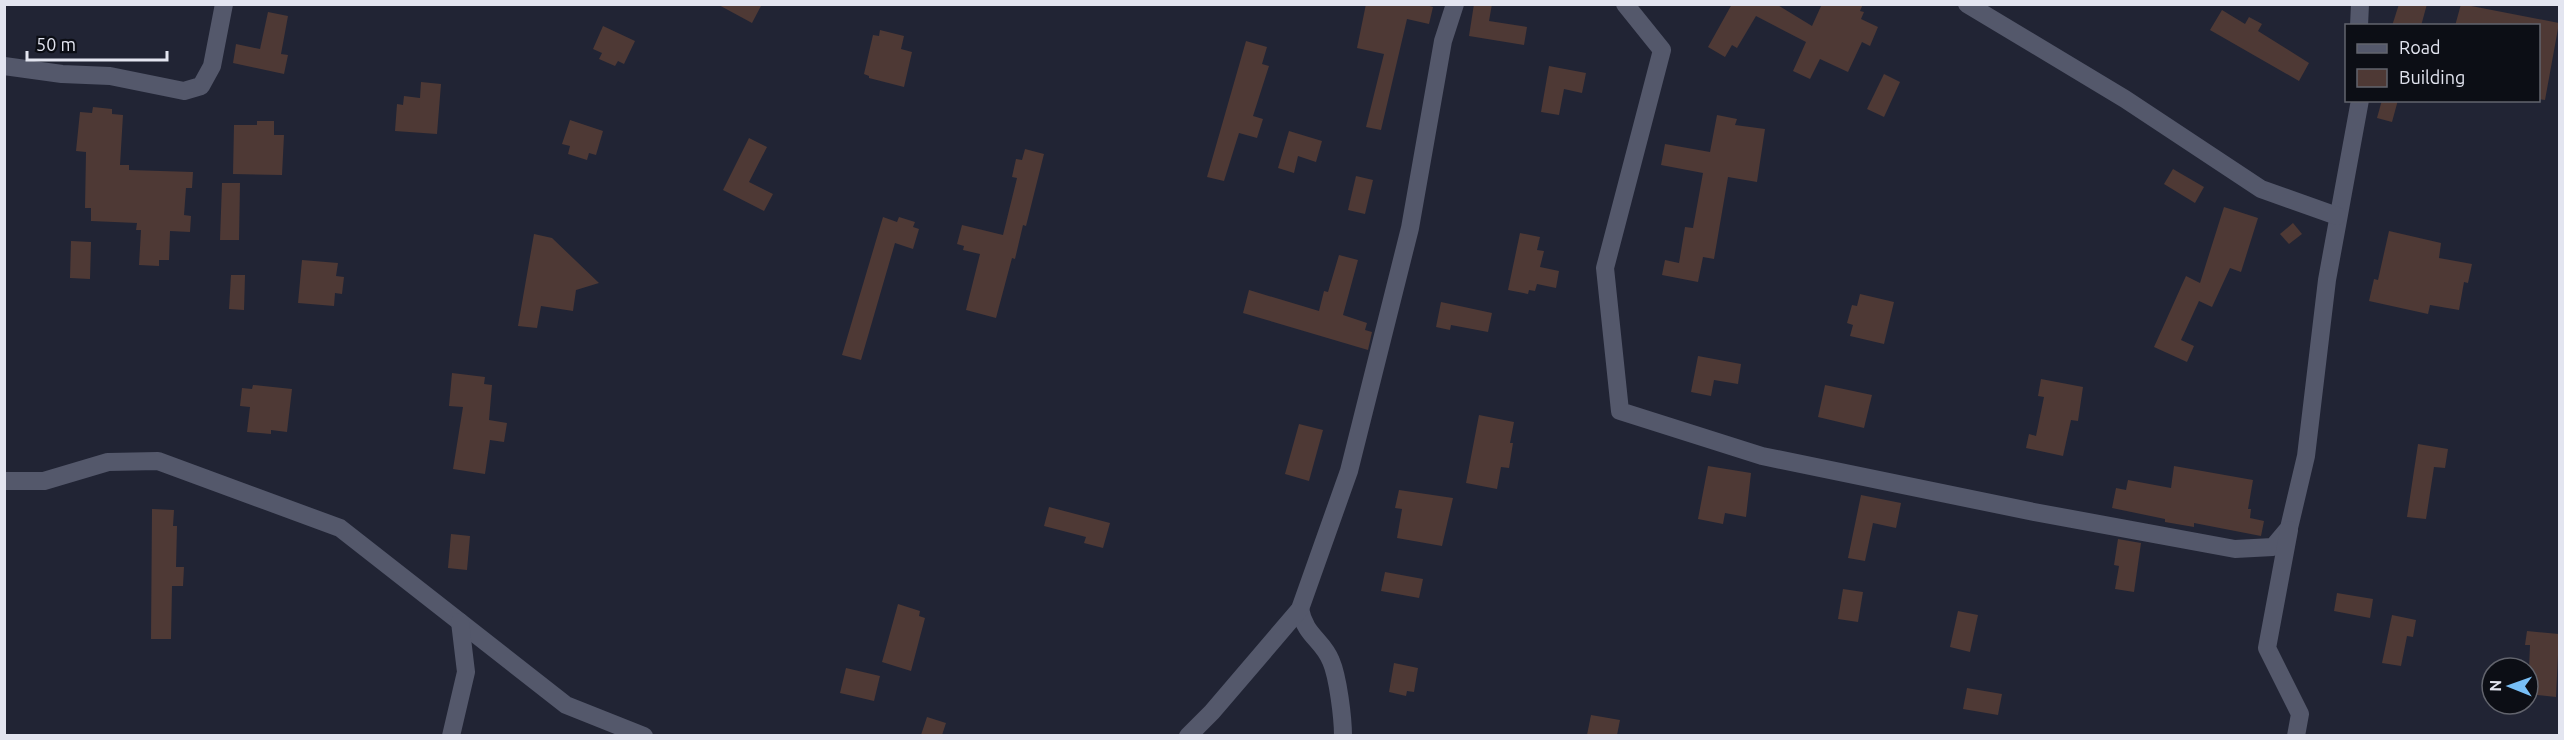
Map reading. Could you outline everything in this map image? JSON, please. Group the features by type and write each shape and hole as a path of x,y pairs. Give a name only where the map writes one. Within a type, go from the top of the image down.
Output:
{"street":[{"path":"4,66 62,74 110,76 184,90 201,86 212,66 224,4"},
{"path":"1188,735 1212,712 1300,609 1352,460 1410,228 1443,41 1455,4"},
{"path":"1625,4 1662,50 1605,267 1620,411 1762,456 2034,512 2224,548 2273,547 2289,528"},
{"path":"1967,4 2125,99 2261,189 2337,216"},
{"path":"2359,24 2360,4"},
{"path":"2296,735 2300,714 2267,648 2289,528 2306,456 2337,216 2360,102"},
{"path":"4,481 44,482 108,462 158,461 340,528 566,705 644,735"},
{"path":"1300,609 1303,623 1331,660 1343,722 1343,735"},
{"path":"451,735 466,672 459,622"}],"building":[{"path":"717,4 762,4 752,23"},
{"path":"1366,4 1423,4 1433,7 1429,24 1407,19 1381,130 1366,127 1384,54 1357,48"},
{"path":"1474,4 1492,4 1489,21 1527,27 1524,45 1469,36"},
{"path":"1732,4 1776,4 1812,26 1822,4 1863,4 1860,11 1864,12 1861,19 1878,27 1870,46 1862,42 1848,72 1820,59 1810,79 1793,71 1806,42 1756,16 1737,48 1732,45 1725,57 1708,47"},
{"path":"2399,4 2427,4 2422,24 2393,24"},
{"path":"2461,4 2559,23 2545,100 2540,99 2540,24 2456,24"},
{"path":"2222,10 2245,24 2249,17 2262,24 2258,31 2309,63 2299,81 2210,30"},
{"path":"268,12 288,16 281,54 288,55 284,74 233,63 236,44 260,49"},
{"path":"603,26 635,41 624,64 618,61 615,66 599,59 602,53 593,49"},
{"path":"880,30 904,36 901,49 912,52 904,87 869,78 864,74 873,35 879,36"},
{"path":"1246,41 1267,47 1262,64 1269,66 1253,116 1263,119 1257,138 1239,133 1224,181 1207,177"},
{"path":"1549,66 1586,73 1582,93 1564,89 1559,115 1541,112"},
{"path":"1884,74 1900,82 1884,117 1867,109"},
{"path":"421,82 441,84 437,134 395,131 397,104 403,105 404,96 420,98"},
{"path":"2381,102 2397,102 2392,122 2377,118"},
{"path":"93,107 112,109 112,114 123,115 120,165 129,165 129,170 193,172 192,188 186,188 184,215 191,216 190,232 170,231 169,260 159,260 159,266 139,265 141,230 136,230 137,223 91,221 91,208 85,208 86,152 76,151 80,112 92,113"},
{"path":"1717,115 1737,119 1735,125 1765,129 1757,182 1728,177 1714,259 1703,257 1698,282 1662,275 1665,260 1679,263 1685,227 1693,228 1703,173 1661,165 1665,144 1710,152"},
{"path":"570,120 603,131 596,155 589,153 587,160 568,154 570,146 562,144"},
{"path":"257,121 274,121 274,135 284,135 282,175 233,174 234,125 257,125"},
{"path":"1289,131 1322,141 1316,162 1298,156 1294,173 1278,168"},
{"path":"749,138 767,147 749,182 773,194 764,211 723,190"},
{"path":"1025,149 1044,154 1026,226 1023,225 1015,259 1012,258 996,318 966,310 980,254 963,250 964,246 957,244 962,225 1003,235 1017,178 1012,177 1016,159 1022,160"},
{"path":"2173,169 2204,187 2195,203 2164,184"},
{"path":"1356,176 1373,180 1365,214 1348,210"},
{"path":"222,183 240,183 239,240 220,240"},
{"path":"2224,207 2258,218 2241,272 2230,268 2212,307 2199,301 2181,340 2194,346 2187,362 2154,347 2186,276 2200,283"},
{"path":"883,217 897,222 899,217 915,222 913,227 919,229 913,249 895,243 861,360 842,355"},
{"path":"2293,223 2302,234 2289,244 2280,234"},
{"path":"2389,231 2441,243 2439,258 2472,264 2468,283 2464,282 2459,310 2430,305 2428,314 2369,301 2374,279 2378,280"},
{"path":"1520,233 1540,237 1537,250 1544,251 1540,267 1559,271 1556,288 1537,284 1535,291 1529,290 1528,294 1508,290"},
{"path":"534,234 552,238 599,283 576,290 573,311 541,306 537,328 518,326"},
{"path":"71,241 91,242 90,279 70,278"},
{"path":"1339,255 1358,260 1343,315 1367,323 1365,330 1372,332 1368,350 1243,313 1249,290 1319,311 1324,291 1328,292"},
{"path":"302,260 338,263 336,276 344,277 342,294 335,293 334,306 298,303"},
{"path":"231,275 245,275 244,310 229,309"},
{"path":"1860,294 1894,302 1884,344 1850,336 1853,325 1847,323 1852,305 1857,306"},
{"path":"1441,302 1492,313 1488,332 1451,325 1450,330 1436,327"},
{"path":"1698,356 1741,364 1738,384 1714,380 1711,396 1691,392"},
{"path":"452,373 485,377 484,384 492,385 489,420 507,423 504,442 490,440 485,474 453,469 463,407 449,406"},
{"path":"2041,379 2083,387 2078,421 2071,420 2063,456 2026,448 2029,434 2036,436 2044,397 2038,396"},
{"path":"253,385 292,389 287,432 271,430 271,434 247,432 250,407 240,406 242,388 252,389"},
{"path":"1825,385 1872,395 1864,428 1818,417"},
{"path":"1479,415 1514,422 1509,468 1501,467 1497,489 1466,483"},
{"path":"1299,424 1323,430 1309,481 1285,474"},
{"path":"2418,444 2448,449 2445,468 2434,467 2426,519 2407,517"},
{"path":"1708,466 1751,473 1746,517 1725,513 1723,524 1698,519"},
{"path":"2174,466 2253,480 2248,509 2251,509 2250,518 2264,521 2261,536 2194,523 2194,527 2165,522 2165,519 2112,508 2116,488 2126,490 2128,480 2171,488"},
{"path":"1399,490 1453,498 1442,546 1397,538 1402,509 1395,508"},
{"path":"1861,495 1901,503 1896,528 1873,523 1865,561 1848,558"},
{"path":"1049,507 1110,523 1103,548 1084,543 1086,537 1044,526"},
{"path":"152,509 174,510 173,526 177,526 176,567 184,567 183,586 172,586 171,639 151,639"},
{"path":"451,534 470,536 467,570 448,568"},
{"path":"2118,539 2141,543 2134,592 2115,589 2119,566 2114,565"},
{"path":"1385,572 1423,579 1419,598 1381,591"},
{"path":"1843,589 1863,592 1858,622 1838,619"},
{"path":"2337,593 2373,599 2370,618 2334,611"},
{"path":"898,604 920,611 919,616 925,618 911,671 882,662"},
{"path":"1958,611 1978,615 1970,652 1950,647"},
{"path":"2392,615 2416,620 2413,637 2407,636 2401,666 2382,663"},
{"path":"2527,631 2559,634 2556,697 2540,695 2540,656 2530,656 2530,645 2525,645"},
{"path":"1394,663 1418,668 1414,692 1407,691 1406,696 1389,692"},
{"path":"846,668 880,676 874,701 840,693"},
{"path":"1967,688 2002,694 1998,715 1963,709"},
{"path":"1591,715 1620,720 1617,735 1587,735"},
{"path":"927,717 946,723 942,735 921,735"}]}
